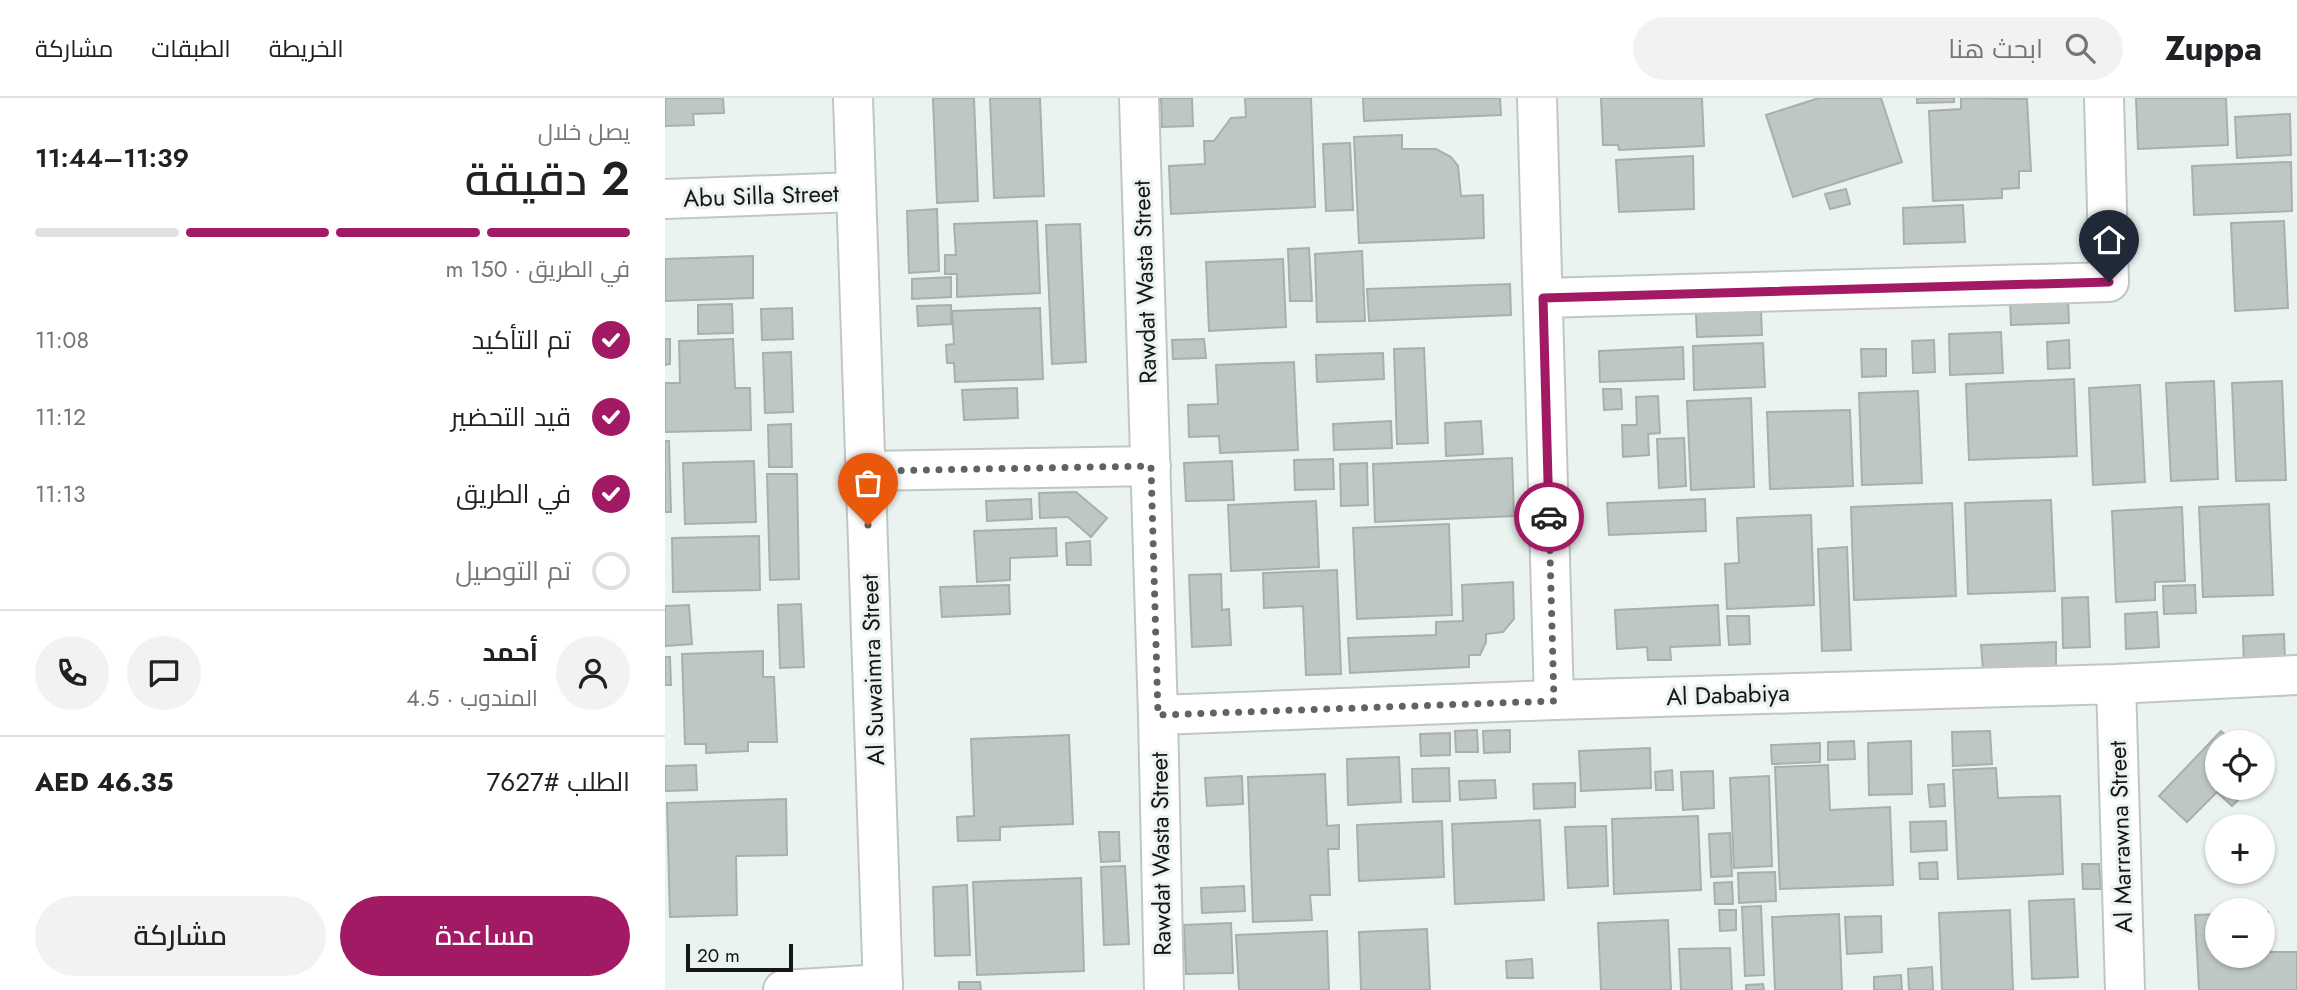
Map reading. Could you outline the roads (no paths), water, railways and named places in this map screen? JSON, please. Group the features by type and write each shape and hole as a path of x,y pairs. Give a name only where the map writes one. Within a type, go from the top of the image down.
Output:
{"street":[{"name":"Al Suwaimra Street","path":"853,98 883,987"},
{"name":"Rawdat Wasta Street","path":"1139,98 1164,990"},
{"path":"1537,98 1554,701"},
{"path":"1543,298 2109,282 2104,98"},
{"name":"Abu Silla Street","path":"665,199 856,192"},
{"path":"867,471 1151,466"},
{"name":"Al Dababiya","path":"1158,715 2116,684 2297,675"},
{"name":"Al Marrawna Street","path":"2116,684 2125,990"},
{"path":"783,990 883,987"}]}
